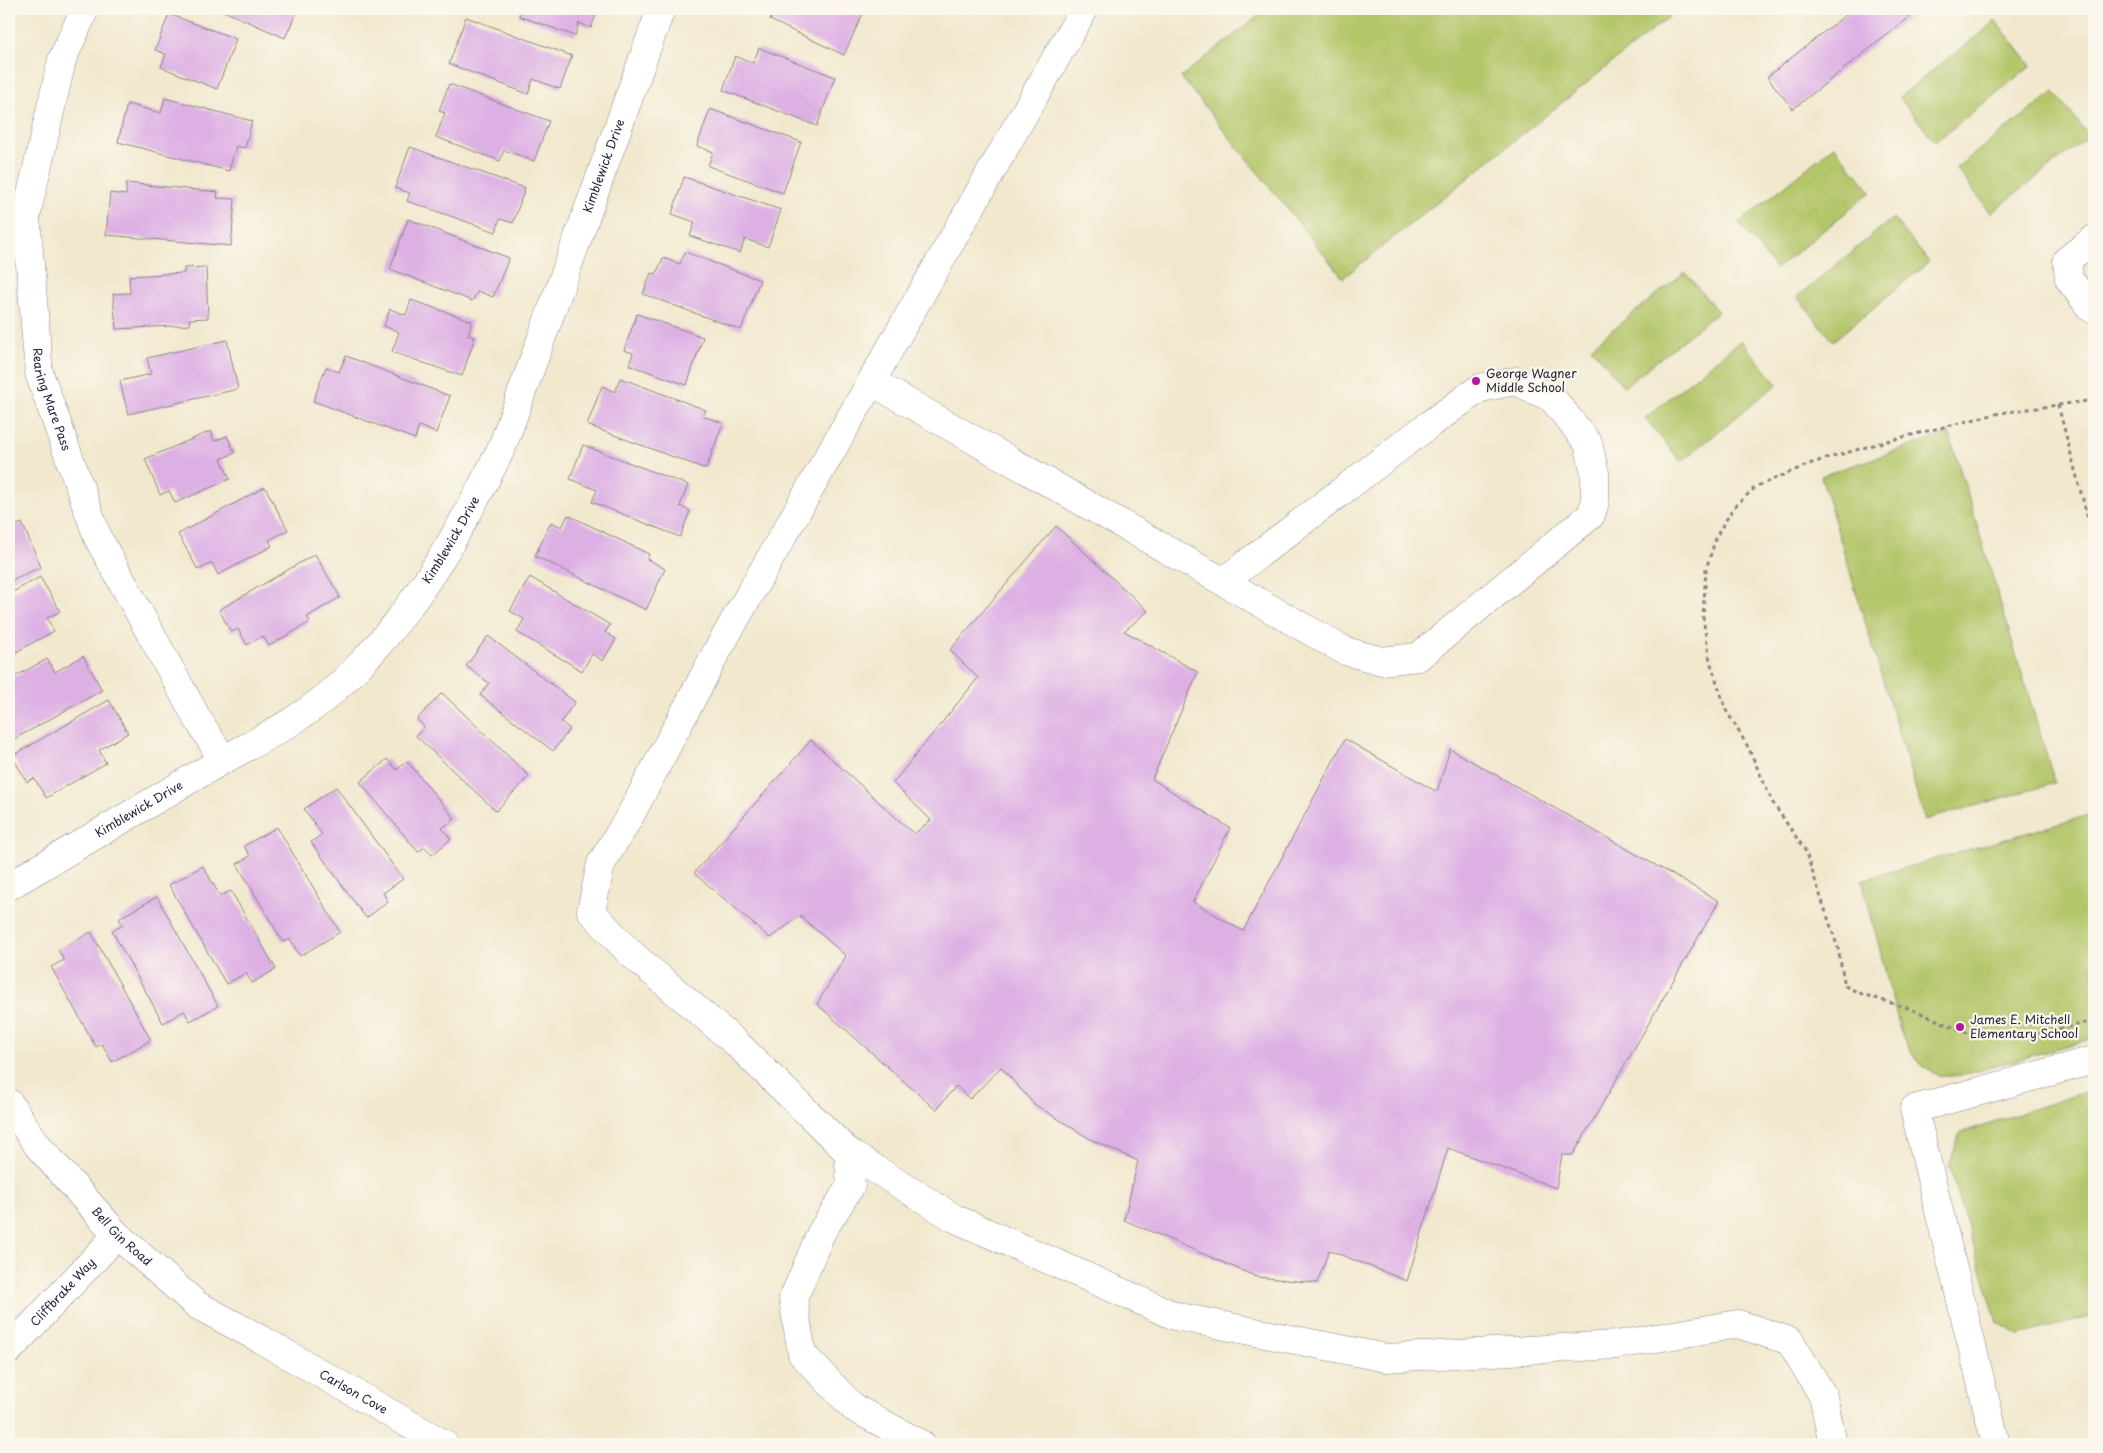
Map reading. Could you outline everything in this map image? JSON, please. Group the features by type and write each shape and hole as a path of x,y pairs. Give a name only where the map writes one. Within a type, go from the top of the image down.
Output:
{"street":[{"name":"Rearing Mare Pass","path":"85,9 62,60 26,216 39,373 98,538 200,723 223,760"},
{"name":"Kimblewick Drive","path":"9,886 223,760 285,727 299,717 327,696 382,642 423,587 471,510 502,447 662,9"},
{"path":"1084,9 716,653 631,814 601,864 591,911 628,951 735,1042 848,1152 954,1218 1175,1316 1386,1358 1616,1345 1738,1324 1790,1341 1823,1396 1833,1444"},
{"path":"2094,239 2067,260 2069,278 2094,310"},
{"path":"872,382 1345,651 1382,661 1418,657 1591,516 1596,502 1596,473 1588,443 1552,398 1516,381 1480,388 1224,581"},
{"path":"1996,1444 1914,1109 2094,1060"},
{"name":"Bell Gin Road","path":"9,1103 38,1146 117,1235 197,1306 262,1340"},
{"path":"848,1152 851,1185 821,1233 793,1299 802,1354 854,1408 921,1444"},
{"name":"Cliffbrake Way","path":"9,1350 117,1235"},
{"name":"Carlson Cove","path":"262,1340 444,1444"}],"path":[{"path":"2094,400 2000,413 1883,442 1812,463 1757,486 1734,507 1717,535 1706,569 1703,618 1710,661 1726,710 1748,748 1773,803 1805,850 1838,948 1845,986 1862,994 1911,1009 1972,1035 2011,1036 2050,1031 2094,1020"},
{"path":"2058,405 2094,542"}],"green space":[{"path":"1267,9 1679,9 1343,278 1181,77"},
{"path":"1996,21 2031,66 1935,142 1899,97"},
{"path":"2054,92 2089,136 1991,213 1956,168"},
{"path":"1834,146 1871,192 1776,269 1739,223"},
{"path":"1893,218 1929,262 1833,341 1797,297"},
{"path":"1685,272 1718,312 1624,387 1591,347"},
{"path":"1741,340 1777,384 1681,462 1645,418"},
{"path":"1949,433 2055,783 1925,820 1821,476"},
{"path":"2093,814 2094,1038 1963,1075 1943,1076 1928,1070 1917,1060 1901,1033 1862,880"},
{"path":"2094,1089 2094,1315 2019,1335 1997,1322 1949,1165 1960,1133"}],"building":[{"path":"219,9 298,9 285,38"},
{"path":"521,9 598,9 591,28 579,23 575,36 519,16"},
{"path":"775,9 865,9 844,55 770,20"},
{"path":"1853,9 1920,9 1793,109 1767,77"},
{"path":"169,14 236,39 217,89 161,67 166,54 155,50"},
{"path":"466,17 572,56 560,89 533,79 528,94 449,64"},
{"path":"759,48 835,77 817,126 723,90 735,56 753,63"},
{"path":"449,84 549,121 534,161 504,150 500,161 436,137 445,113 439,111"},
{"path":"165,98 252,121 245,148 236,146 229,171 118,142 127,104 161,113"},
{"path":"710,109 801,142 783,193 708,166 713,152 697,146"},
{"path":"410,147 525,188 513,223 500,219 496,232 407,201 410,193 395,188"},
{"path":"684,177 781,210 768,247 745,239 740,253 690,236 695,222 672,214"},
{"path":"126,183 218,192 217,198 235,199 231,246 106,235 110,193 126,195"},
{"path":"408,219 509,258 493,297 478,291 472,301 390,269"},
{"path":"685,252 760,280 741,330 643,294 651,273 656,274 663,258 680,264"},
{"path":"206,267 208,318 189,319 190,325 116,329 113,294 130,293 129,276 184,273 184,268"},
{"path":"411,300 472,321 468,335 475,337 462,376 392,352 399,332 384,326 390,309 406,315"},
{"path":"637,314 703,337 687,385 629,365 633,353 624,350"},
{"path":"227,340 238,389 128,414 120,381 151,374 147,358"},
{"path":"346,356 450,396 436,433 419,426 415,439 313,401 326,367 339,372"},
{"path":"620,378 706,410 703,416 723,423 706,469 587,425 602,386 615,392"},
{"path":"211,431 214,441 227,436 235,453 221,459 230,479 175,503 169,491 160,495 145,459"},
{"path":"583,445 688,485 680,506 690,511 680,537 592,502 597,490 570,479"},
{"path":"265,487 288,530 269,540 272,546 218,575 212,563 198,570 178,534"},
{"path":"568,515 649,554 647,559 665,569 646,610 535,556 551,522 562,527"},
{"path":"22,523 41,567 9,581 9,529"},
{"path":"1056,526 1148,611 1124,631 1198,672 1152,779 1230,828 1193,902 1243,931 1345,739 1437,792 1450,749 1719,901 1573,1155 1562,1155 1556,1188 1448,1148 1407,1281 1329,1250 1317,1283 1257,1277 1124,1220 1138,1161 1092,1140 1034,1104 1001,1067 970,1099 956,1086 936,1110 817,1004 846,956 800,916 770,938 694,873 811,740 914,834 931,820 893,783 978,678 950,650"},
{"path":"315,554 340,597 307,617 310,622 269,646 263,636 247,645 238,629 231,632 219,610"},
{"path":"40,577 60,611 47,618 54,631 9,656 9,594"},
{"path":"530,577 610,625 605,632 616,639 603,661 592,654 582,671 517,632 524,619 510,611"},
{"path":"488,636 575,702 561,722 570,729 553,751 480,695 489,683 466,666"},
{"path":"83,656 102,690 9,742 9,680 47,659 55,672"},
{"path":"442,693 529,776 496,811 416,736 424,727 417,719"},
{"path":"109,700 128,733 99,750 106,763 46,798 34,778 27,782 12,756"},
{"path":"387,759 397,770 407,761 455,819 442,828 451,839 432,855 425,847 418,852 360,782"},
{"path":"336,787 403,879 383,893 388,902 366,918 311,842 322,834 304,809"},
{"path":"277,827 340,932 300,956 290,939 283,942 237,864 250,856 244,846"},
{"path":"203,866 220,896 231,891 276,969 252,983 246,973 226,984 169,885"},
{"path":"157,897 218,1006 190,1021 184,1011 163,1023 112,931 123,925 119,918"},
{"path":"91,932 151,1040 112,1062 102,1044 96,1047 51,967 64,960 58,950"}],"place":[{"name":"George Wagner Middle School","path":"1476,381"},
{"name":"James E. Mitchell Elementary School","path":"1960,1027"}]}
